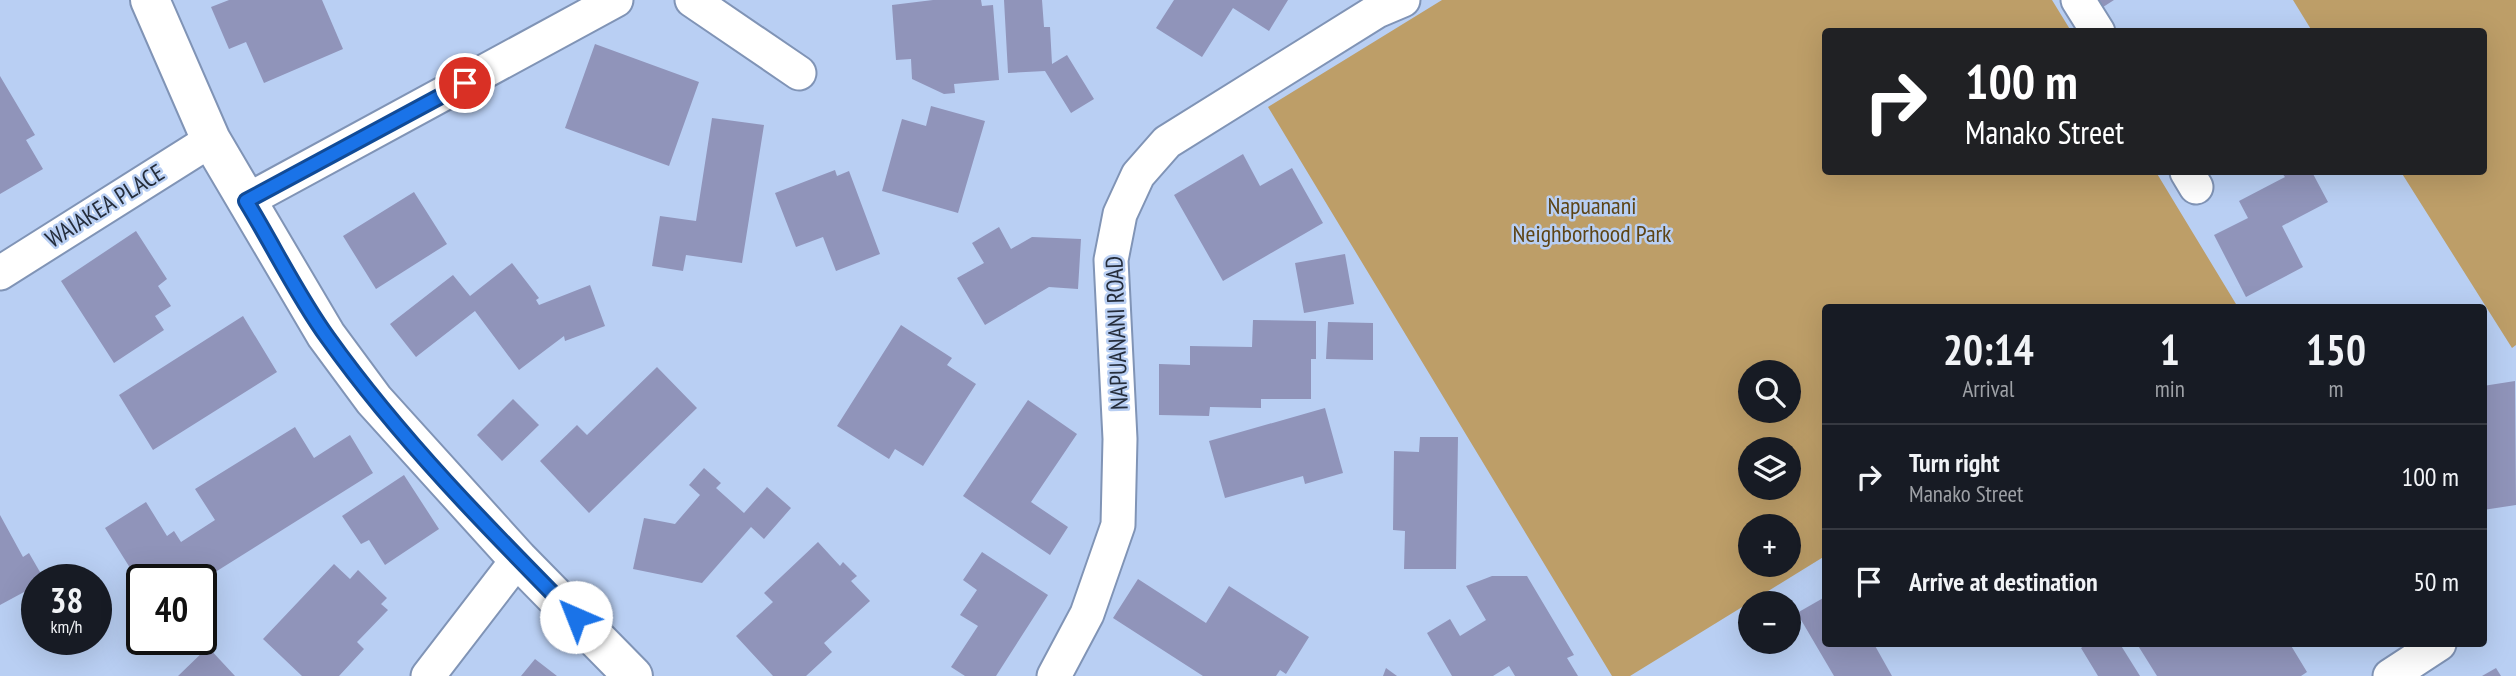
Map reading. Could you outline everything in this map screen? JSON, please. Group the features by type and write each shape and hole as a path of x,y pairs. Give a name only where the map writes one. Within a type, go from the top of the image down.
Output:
{"street":[{"path":"150,0 211,140 326,335 374,400 518,559 633,676"},
{"path":"246,201 616,0"},
{"path":"692,0 799,73"},
{"path":"2078,0 2096,28"},
{"name":"NAPUANANI ROAD","path":"1054,676 1087,614 1118,525 1120,439 1111,260 1121,214 1138,175 1167,142 1383,4"},
{"name":"WAIAKEA PLACE","path":"0,272 211,140"},
{"path":"428,676 518,559"},
{"path":"2390,676 2434,647"}],"green space":[{"name":"Napuanani Neighborhood Park","path":"1442,0 2052,0 2069,28 1822,28 1822,175 2158,175 2236,304 1822,304 1822,558 1801,571 1801,514 1738,514 1738,577 1791,577 1768,591 1738,591 1738,610 1630,676 1612,676 1268,107"},
{"path":"2293,0 2516,0 2516,345 2512,348 2487,308 2487,304 2484,304 2403,175 2487,175 2487,28 2310,28"}],"building":[{"path":"229,0 322,0 343,49 264,83 246,42 229,49 211,7"},
{"path":"933,0 981,0 982,6 993,5 999,80 954,84 955,93 944,94 912,79 911,59 896,60 892,5"},
{"path":"1004,0 1042,0 1044,27 1050,27 1052,64 1067,55 1094,99 1071,113 1045,71 1008,73"},
{"path":"1174,0 1288,0 1269,31 1233,8 1202,57 1156,28"},
{"path":"2094,0 2114,0 2100,9"},
{"path":"595,44 699,82 669,166 565,128"},
{"path":"0,76 35,135 26,140 43,169 0,194"},
{"path":"931,106 985,121 958,213 882,191 902,119 926,126"},
{"path":"712,118 764,125 742,263 686,255 683,271 652,266 660,216 696,221"},
{"path":"1243,154 1260,186 1292,168 1323,223 1223,281 1174,195"},
{"path":"835,170 837,176 849,171 880,254 836,271 823,237 796,247 775,193"},
{"path":"2283,175 2314,175 2328,202 2282,226 2303,267 2246,297 2214,235 2248,218 2239,201 2285,177"},
{"path":"414,192 447,244 376,289 343,236"},
{"path":"999,227 1011,249 1032,237 1081,239 1078,289 1049,287 985,325 957,278 984,263 972,243"},
{"path":"136,231 167,279 158,286 171,306 155,316 164,330 114,363 61,281"},
{"path":"1345,254 1354,304 1304,313 1295,263"},
{"path":"512,263 539,298 536,300 539,305 590,285 605,326 565,341 564,336 519,370 475,311 416,357 390,324 453,275 470,296"},
{"path":"243,316 277,372 153,450 119,395"},
{"path":"1253,320 1316,321 1316,359 1311,359 1311,399 1261,399 1261,408 1210,407 1209,416 1159,415 1159,364 1190,365 1190,346 1252,347"},
{"path":"1328,322 1373,323 1373,360 1326,359"},
{"path":"901,325 952,358 947,365 976,384 923,466 895,449 889,459 837,426"},
{"path":"657,367 697,408 589,513 540,461 577,425 587,435"},
{"path":"2515,381 2516,505 2487,509 2487,385"},
{"path":"513,399 539,425 502,461 477,435"},
{"path":"1028,400 1077,434 1031,502 1068,527 1050,555 963,496"},
{"path":"1325,408 1343,473 1305,484 1303,476 1225,498 1209,441"},
{"path":"295,427 314,458 350,435 373,473 217,571 217,564 128,564 105,528 146,502 167,536 174,531 181,542 215,520 195,489"},
{"path":"1420,437 1458,437 1456,569 1404,569 1405,531 1393,530 1394,451 1419,452"},
{"path":"704,468 721,483 716,488 744,513 767,487 791,508 764,539 751,527 702,583 633,569 644,518 675,524 700,495 689,485"},
{"path":"404,475 439,529 385,565 369,540 361,544 342,516"},
{"path":"0,515 23,557 29,553 35,564 21,564 21,594 0,605"},
{"path":"818,542 840,566 843,562 857,576 851,581 870,601 824,643 832,652 806,676 773,676 736,636 773,602 764,593"},
{"path":"982,552 1048,595 996,676 965,676 951,667 978,626 960,615 977,590 963,580"},
{"path":"334,564 350,579 358,570 387,598 381,604 388,610 357,642 364,649 339,676 302,676 263,639"},
{"path":"1492,576 1527,576 1574,655 1567,658 1578,676 1515,676 1509,666 1493,676 1452,676 1427,633 1450,619 1460,636 1486,620 1466,586"},
{"path":"1138,579 1206,623 1229,586 1309,637 1286,674 1280,670 1276,676 1203,676 1113,618"},
{"path":"1822,599 1822,647 1876,647 1892,676 1834,676 1801,620 1801,611"},
{"path":"2122,647 2140,676 2098,676 2081,648"},
{"path":"2139,647 2292,647 2307,672 2301,676 2157,676"},
{"path":"200,655 215,655 235,676 178,676"},
{"path":"535,659 557,676 521,676"},
{"path":"1386,668 1397,676 1383,676"},
{"path":"2496,668 2501,676 2482,676"}],"route":[{"path":"465,83 246,201 326,335 374,400 518,559 576,617"}]}
